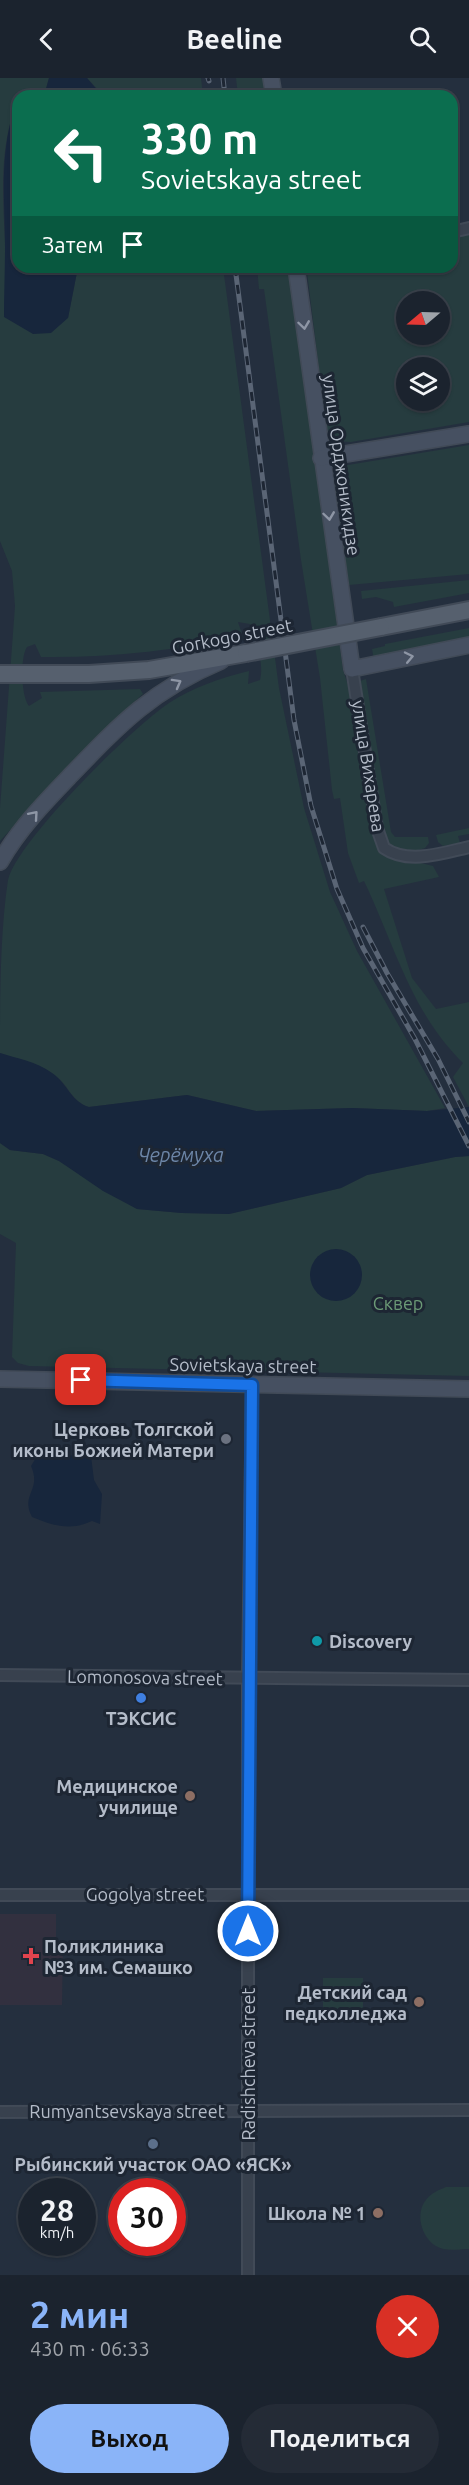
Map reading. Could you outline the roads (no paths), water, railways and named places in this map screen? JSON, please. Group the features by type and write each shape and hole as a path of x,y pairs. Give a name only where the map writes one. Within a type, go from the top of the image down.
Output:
{"main road":[{"name":"Gorkogo street","path":"0,674 149,670 469,610"}],"street":[{"name":"улица Орджоникидзе","path":"297,273 352,669"},
{"path":"321,458 469,434"},
{"path":"352,669 469,645"},
{"path":"0,862 19,832 43,804 136,710 182,680 224,660 246,653"},
{"name":"улица Вихарева","path":"352,669 376,828 384,848 404,856 436,855 469,847"},
{"path":"0,1373 16,1378"},
{"name":"Sovietskaya street","path":"0,1380 16,1378 469,1389"},
{"name":"Radishcheva street","path":"248,2275 248,1678 252,1385"},
{"name":"Lomonosova street","path":"0,1675 469,1680"},
{"name":"Gogolya street","path":"0,1895 469,1895"},
{"name":"Rumyantsevskaya street","path":"0,2112 469,2110"}],"water":[{"path":"49,78 87,78 97,90 46,90"},
{"path":"11,120 12,273 77,273 68,318 51,333 33,334 4,317 4,168"},
{"name":"Черёмуха","path":"0,1053 46,1069 57,1077 73,1097 89,1107 187,1095 256,1111 352,1108 427,1111 469,1107 469,1156 367,1175 341,1188 229,1214 137,1209 103,1191 59,1161 43,1154 10,1150 0,1143"},
{"path":"336,1249 346,1251 354,1257 360,1265 362,1275 360,1285 354,1293 346,1299 336,1301 326,1299 318,1293 312,1285 310,1275 312,1265 318,1257 326,1251"},
{"path":"37,1456 91,1456 94,1480 102,1494 100,1524 92,1521 69,1527 32,1517 28,1503 34,1481 31,1466"}],"railway":[{"path":"223,78 224,90"},
{"path":"236,273 294,720 311,806 337,889 363,948 415,1039 469,1146"},
{"path":"363,927 387,973 438,1059 469,1122"}],"place":[{"name":"Церковь Толгской иконы Божией Матери","path":"226,1439"},
{"name":"Discovery","path":"317,1641"},
{"name":"ТЭКСИС","path":"141,1698"},
{"name":"Медицинское училище","path":"190,1796"},
{"name":"Поликлиника №3 им. Семашко","path":"31,1956"},
{"name":"Детский сад педколледжа","path":"419,2002"},
{"name":"Рыбинский участок ОАО «ЯСК»","path":"153,2144"},
{"name":"Школа № 1","path":"378,2213"}],"park label":[{"name":"Сквер","path":"398,1303"}]}
